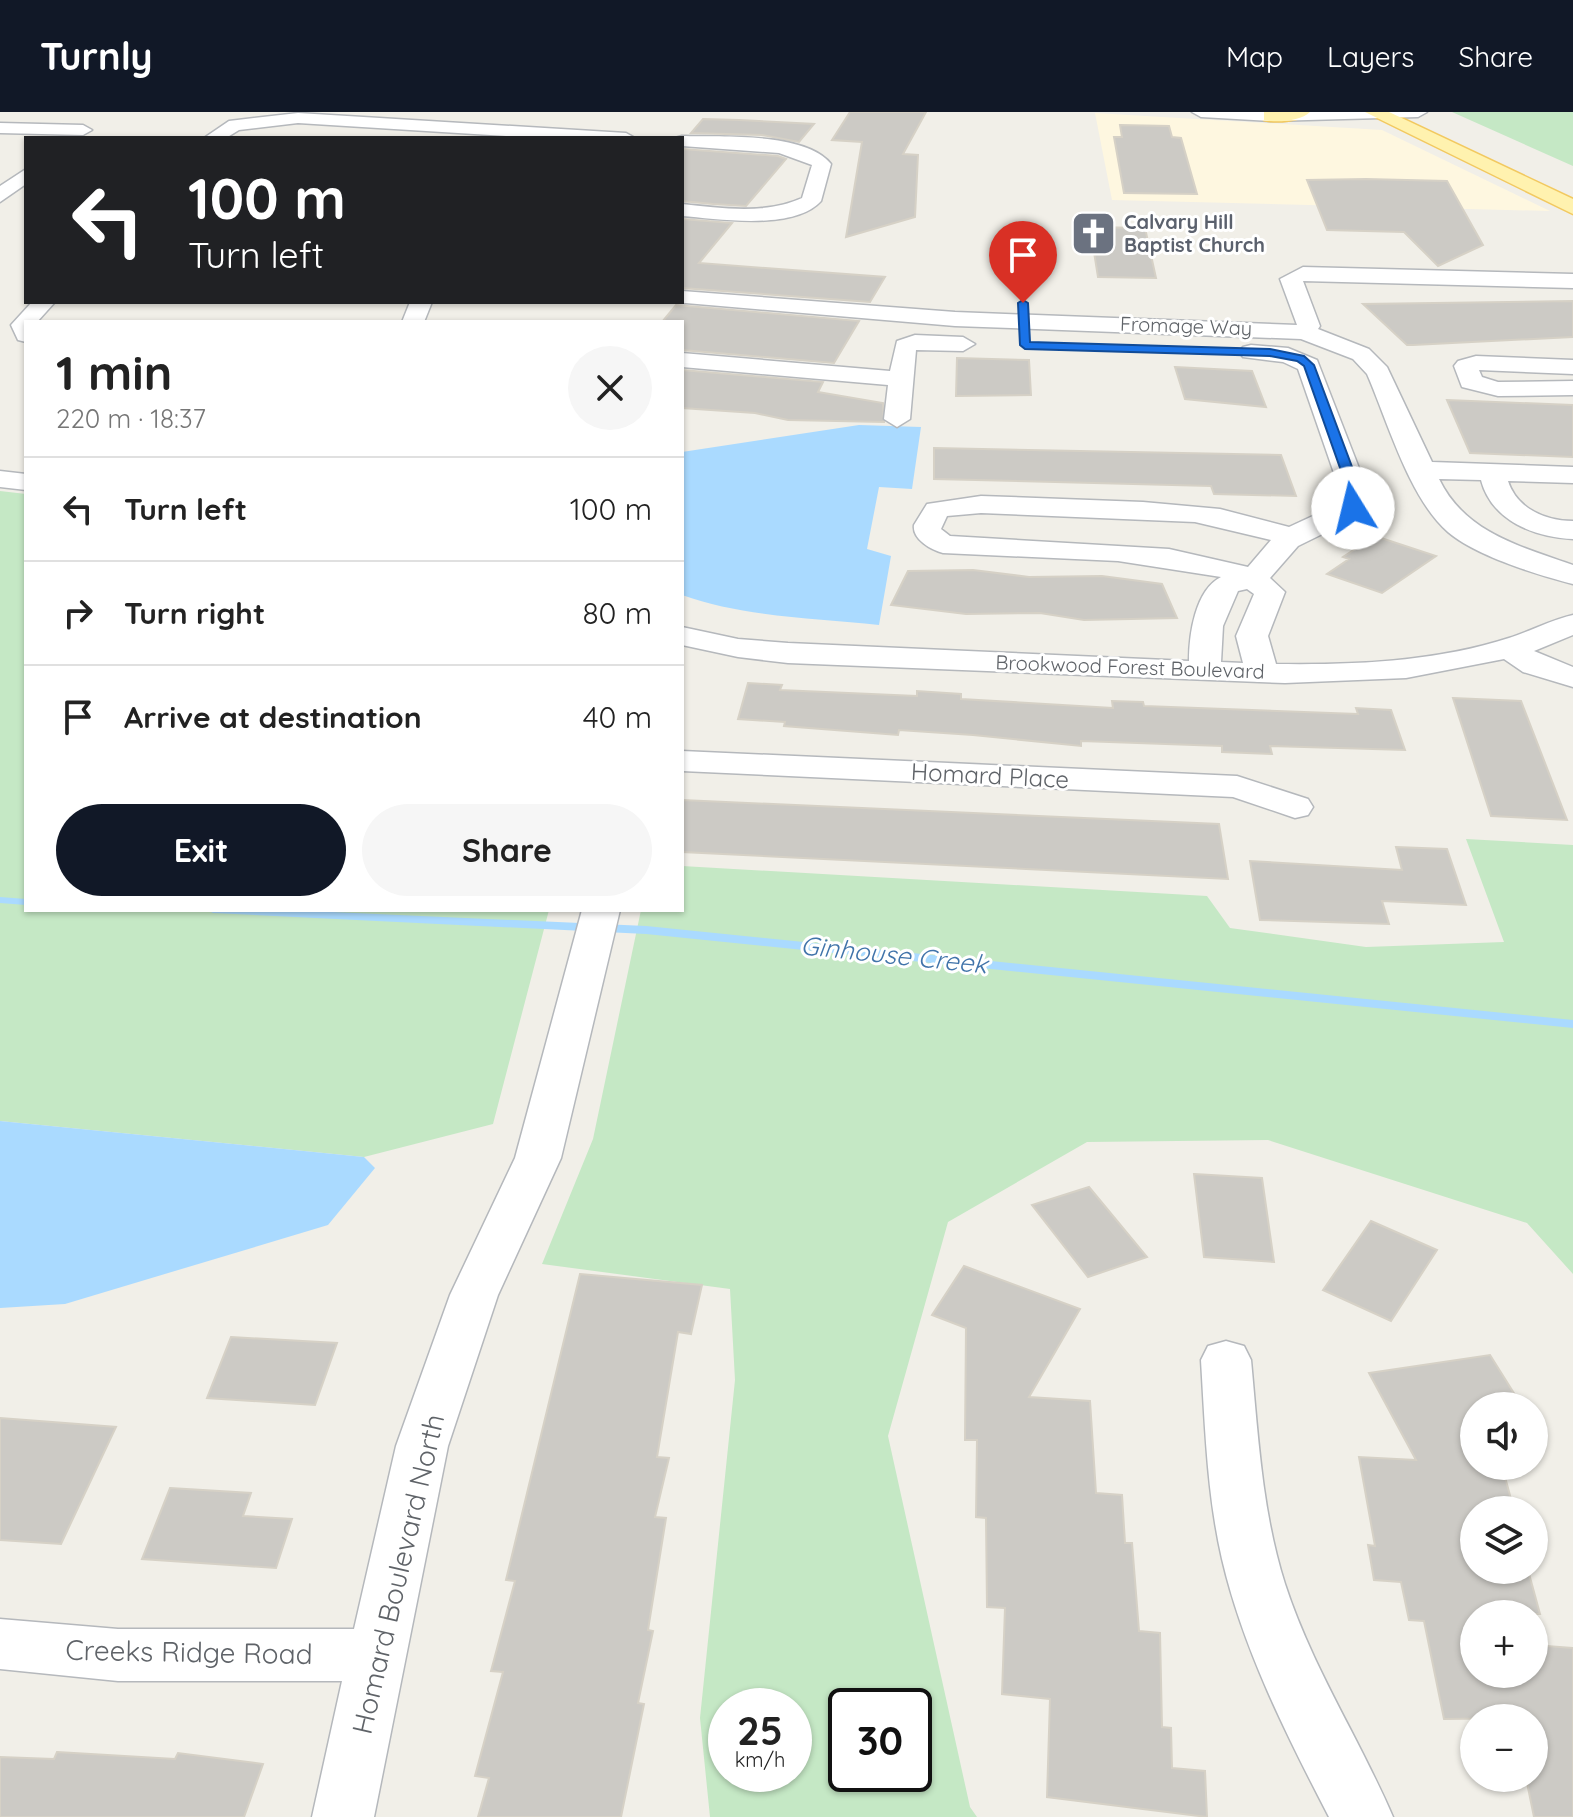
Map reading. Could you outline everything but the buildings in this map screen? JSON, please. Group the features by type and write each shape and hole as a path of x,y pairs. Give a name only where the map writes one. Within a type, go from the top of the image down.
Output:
{"main road":[{"path":"1271,116 1301,112"},
{"path":"1375,113 1573,207"}],"street":[{"path":"518,135 533,112"},
{"path":"1201,112 1271,116 1425,113"},
{"path":"216,136 235,125 270,119 554,136"},
{"path":"0,128 84,130"},
{"path":"684,141 778,147 814,154 822,164 811,201 801,207 756,215 684,210"},
{"path":"0,196 24,177"},
{"path":"1304,332 1309,326 1307,315 1291,279 1303,273 1573,281"},
{"name":"Fromage Way","path":"684,298 1024,323 1304,332 1361,354 1378,372 1436,501 1459,527 1495,547 1573,575"},
{"path":"27,320 42,304"},
{"path":"897,419 905,346 1024,323 1270,352 1300,358 1309,365 1357,499 1353,508 1276,547 1256,577 1227,585 1212,610 1203,643 1206,671"},
{"path":"684,360 901,379"},
{"path":"1573,367 1476,363 1466,366 1471,382 1498,389 1573,388"},
{"path":"1422,470 1496,482 1573,475"},
{"path":"0,479 24,482"},
{"path":"1496,482 1511,509 1538,523 1573,530"},
{"path":"1262,672 1252,636 1270,592 1256,577 1163,557 1095,550 943,544 927,531 929,518 939,508 964,504 1197,514 1291,537"},
{"path":"1212,610 1258,617"},
{"name":"Brookwood Forest Boulevard","path":"688,647 1262,672 1410,666 1509,648 1573,624"},
{"path":"1509,648 1534,665 1573,677"},
{"name":"Homard Place","path":"684,761 1237,787 1295,807"},
{"name":"Homard Boulevard North","path":"343,1817 422,1446 474,1295 538,1158 598,921"},
{"path":"1226,1360 1234,1462 1256,1581 1309,1720 1362,1817"},
{"name":"Creeks Ridge Road","path":"0,1644 118,1655 378,1655"}],"shaded area":[{"path":"1095,113 1382,130 1550,211 1112,200"}],"green space":[{"path":"1452,112 1573,112 1573,166"},
{"path":"0,491 24,494 24,912 548,912 493,1124 364,1157 0,1121"},
{"path":"1466,839 1573,845 1573,1274 1527,1223 1268,1140 1087,1142 948,1222 888,1436 970,1807 977,1817 710,1817 700,1718 735,1380 730,1289 542,1264 593,1139 641,912 684,912 684,866 1207,896 1230,928 1366,947 1504,942"}],"water":[{"path":"859,425 921,427 912,489 879,487 867,549 891,556 879,625 754,612 684,596 684,452"},
{"path":"0,1121 364,1157 375,1168 328,1225 65,1304 0,1308"}],"waterway":[{"name":"Ginhouse Creek","path":"0,900 24,902"},
{"name":"Ginhouse Creek","path":"256,912 646,930 1573,1024"}],"place":[{"name":"Calvary Hill Baptist Church","path":"1093,233"}],"route":[{"path":"1023,303 1025,345 1270,352 1300,358 1309,365 1357,499 1353,508"}]}
